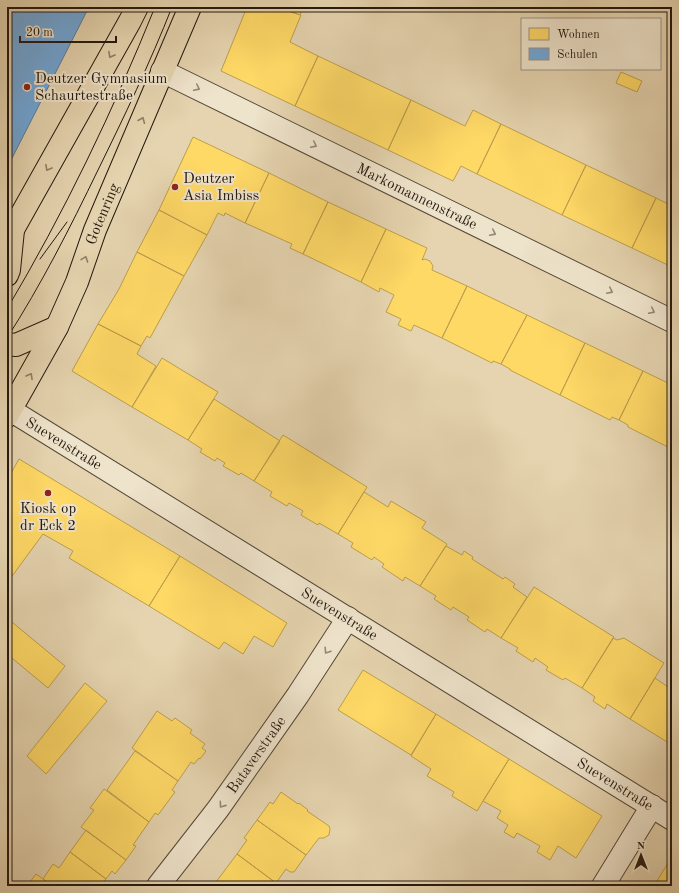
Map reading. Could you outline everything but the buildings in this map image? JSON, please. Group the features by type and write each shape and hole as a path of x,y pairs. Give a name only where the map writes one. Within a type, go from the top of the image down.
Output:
{"main road":[{"path":"7,275 9,270 10,235 137,7"},
{"name":"Gotenring","path":"8,409 57,327 77,282 95,230 190,7"},
{"path":"7,344 16,345 57,327"}],"street":[{"name":"Markomannenstraße","path":"162,70 672,321"},
{"name":"Suevenstraße","path":"8,409 672,819"},
{"name":"Bataverstraße","path":"158,886 223,803 298,695 348,618"},
{"path":"603,886 652,806"}],"tram line":[{"path":"7,309 28,273 87,161 122,85 155,7"},
{"path":"7,338 55,256 77,213 155,49 172,7"},
{"path":"40,259 67,222"}],"place":[{"name":"Deutzer Gymnasium Schaurtestraße","path":"27,87"},
{"name":"Deutzer Asia Imbiss","path":"175,187"},
{"name":"Kiosk op dr Eck 2","path":"48,493"}]}
